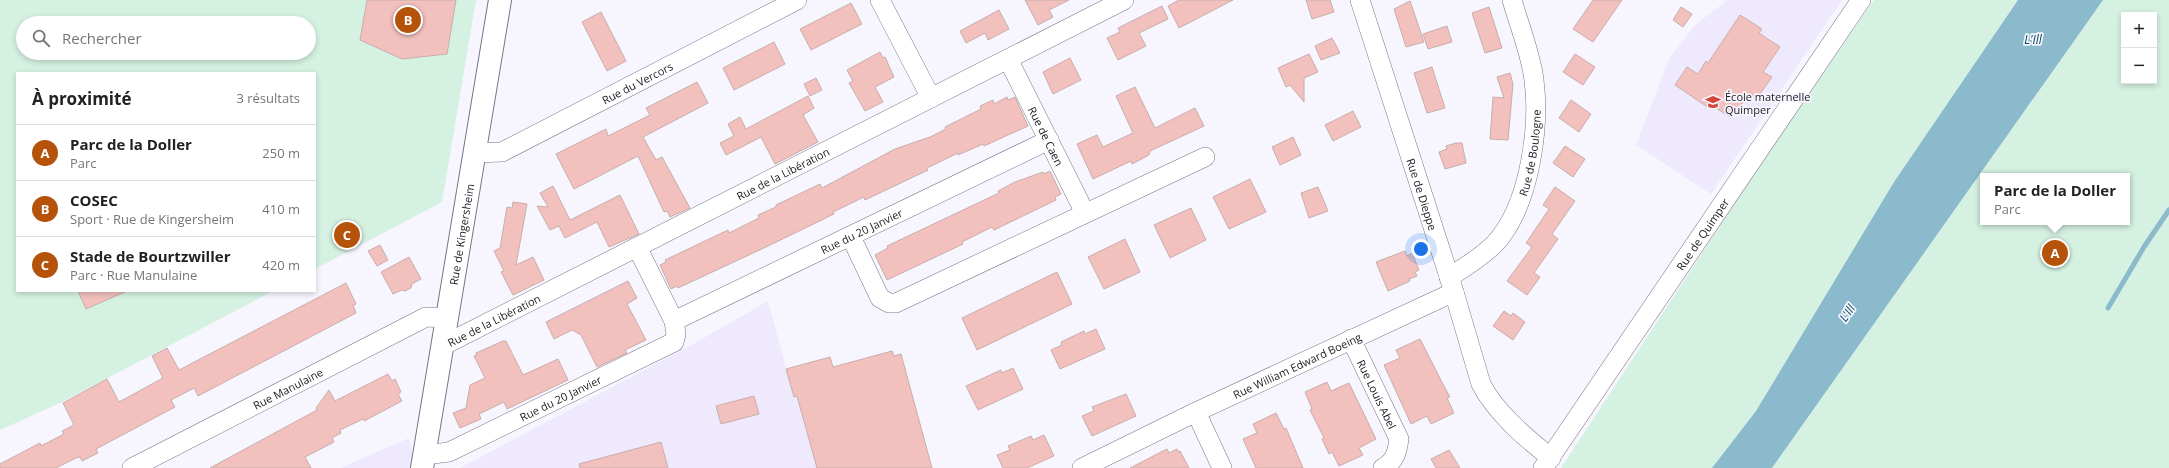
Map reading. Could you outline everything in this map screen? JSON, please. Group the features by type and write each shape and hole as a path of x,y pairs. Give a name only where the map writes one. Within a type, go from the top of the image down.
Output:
{"main road":[{"name":"Rue de Kingersheim","path":"424,461 446,318 500,0"}],"street":[{"name":"Rue du Vercors","path":"475,153 502,152 797,0"},
{"path":"880,0 931,98"},
{"name":"Rue de la Libération","path":"442,346 1124,0"},
{"name":"Rue de Dieppe","path":"1360,0 1452,284 1481,384 1486,394 1499,410 1547,463"},
{"name":"Rue de Boulogne","path":"1452,284 1468,266 1502,236 1520,200 1530,163 1535,133 1534,78 1512,0"},
{"name":"Rue de Quimper","path":"1547,463 1861,0"},
{"name":"Rue de Caen","path":"1008,59 1085,213"},
{"name":"Rue du 20 Janvier","path":"674,321 1049,140"},
{"path":"851,236 880,298 889,303 896,303 1205,157"},
{"name":"Rue du 20 Janvier","path":"424,461 450,452 674,342 676,334 674,321 637,247"},
{"name":"Rue William Edward Boeing","path":"1196,412 1351,339 1452,284"},
{"name":"Rue Manulaine","path":"132,468 426,317 446,318"},
{"name":"Rue Louis Abel","path":"1351,339 1398,439 1397,454 1390,464 1383,468"},
{"path":"1082,468 1196,412 1222,468"}],"shaded area":[{"name":"École maternelle Quimper","path":"1728,0 1842,0 1711,194 1636,145 1669,59 1695,25"},
{"path":"768,301 794,397 797,396 817,468 460,468 697,342"},
{"path":"409,438 415,468 340,468"}],"green space":[{"path":"0,0 476,0 442,202 316,268 316,72 16,72 16,292 271,292 62,402 0,430"},
{"path":"1874,0 2018,0 1894,182 1756,411 1712,468 1561,468 1752,177"},
{"path":"2103,0 2169,0 2169,468 1772,468 1980,174 1980,225 2130,225 2130,173 1981,173"}],"water":[{"name":"L'Ill","path":"2018,0 2103,0 1772,468 1712,468 1756,411 1894,182"}],"building":[{"path":"367,0 456,0 447,54 402,59 360,40"},
{"path":"1025,0 1069,0 1049,10 1053,17 1038,25"},
{"path":"1179,0 1233,0 1179,28 1168,6"},
{"path":"1306,0 1330,0 1334,12 1312,19"},
{"path":"1593,0 1622,0 1593,42 1573,29"},
{"path":"1410,1 1424,42 1406,47 1394,9"},
{"path":"851,3 862,24 811,50 800,29"},
{"path":"1162,6 1168,19 1139,33 1146,46 1118,60 1107,38 1120,32 1118,28"},
{"path":"1489,7 1502,48 1485,53 1472,13"},
{"path":"1681,7 1692,14 1683,27 1673,20"},
{"path":"999,10 1009,29 988,40 985,33 966,43 960,31"},
{"path":"601,12 626,61 607,71 582,22"},
{"path":"1740,15 1762,29 1759,33 1780,47 1763,72 1772,77 1757,98 1749,93 1732,118 1711,105 1709,108 1675,85 1687,67 1698,74 1706,61 1708,63"},
{"path":"1447,26 1452,42 1428,49 1423,34"},
{"path":"1332,38 1340,53 1321,60 1315,46"},
{"path":"774,42 785,64 734,90 723,68"},
{"path":"880,52 883,58 885,57 894,77 875,87 883,102 865,111 849,83 853,81 847,70"},
{"path":"1309,54 1318,72 1304,78 1304,102 1290,85 1286,87 1278,68"},
{"path":"1575,54 1595,67 1583,85 1563,72"},
{"path":"1070,58 1081,80 1053,94 1043,72"},
{"path":"1432,67 1445,108 1427,113 1414,73"},
{"path":"1510,73 1513,84 1508,140 1490,139 1493,97 1504,98 1497,77"},
{"path":"816,78 822,90 810,96 804,84"},
{"path":"697,82 708,103 643,137 656,160 662,157 690,208 670,217 667,211 664,212 638,156 574,189 556,154 606,129 608,136 650,115 646,108"},
{"path":"1135,87 1155,128 1195,108 1204,126 1150,151 1149,155 1132,164 1131,161 1093,179 1077,144 1097,135 1103,147 1133,133 1116,96"},
{"path":"808,96 814,108 803,115 818,142 775,164 761,137 726,155 720,143 734,136 728,124 740,117 746,129"},
{"path":"1007,97 1008,100 1015,97 1028,126 984,146 983,144 958,155 958,153 927,168 928,170 865,200 864,197 833,212 834,214 766,247 678,288 677,286 671,289 660,265 666,262 665,260 728,230 729,233 759,218 758,215 776,207 776,205 820,184 822,188 895,149 930,137 946,129 945,127 981,109 980,106 993,100 994,104"},
{"path":"1571,100 1591,114 1579,132 1559,118"},
{"path":"1353,111 1361,127 1333,141 1325,125"},
{"path":"1293,137 1301,155 1280,165 1272,147"},
{"path":"1462,143 1466,163 1445,169 1439,152 1447,149 1446,146"},
{"path":"1565,146 1585,159 1573,177 1553,163"},
{"path":"1050,171 1061,194 1055,197 1056,200 994,230 992,227 962,242 963,244 887,280 875,255 888,248 887,246 999,193 998,191 1015,182"},
{"path":"1250,179 1266,212 1229,229 1213,197"},
{"path":"553,186 570,220 620,195 639,234 609,247 597,222 565,238 559,226 550,230 537,206 548,207 540,193"},
{"path":"1318,187 1328,211 1309,218 1301,193"},
{"path":"1555,187 1575,201 1552,234 1558,239 1534,273 1540,277 1527,295 1507,281 1532,247 1526,243 1549,209 1543,205"},
{"path":"513,202 527,204 516,265 533,257 544,280 513,295 501,272 504,271 494,251 500,248 507,207 512,208"},
{"path":"1191,208 1206,240 1170,258 1154,225"},
{"path":"1125,239 1140,272 1104,289 1088,257"},
{"path":"380,245 388,260 377,266 368,251"},
{"path":"1405,251 1407,256 1412,253 1419,270 1415,272 1417,276 1409,279 1410,281 1388,291 1376,262"},
{"path":"409,257 421,279 412,284 411,288 393,294 381,272"},
{"path":"1057,272 1072,304 977,350 962,318"},
{"path":"628,281 637,298 627,304 646,340 625,350 627,353 597,367 581,335 572,330 554,339 546,322"},
{"path":"346,283 356,304 353,305 356,313 198,396 194,388 171,400 175,407 96,449 98,453 82,461 80,457 76,458 56,468 0,468 0,464 40,443 41,446 64,434 62,431 74,425 63,403 107,379 119,402 163,378 152,356 167,348 179,370"},
{"path":"78,292 125,292 86,309"},
{"path":"1504,311 1511,316 1513,313 1525,322 1513,340 1493,326"},
{"path":"1096,329 1105,349 1060,369 1051,350 1062,345 1061,342 1084,331 1085,334"},
{"path":"1420,339 1450,397 1447,398 1454,413 1431,424 1427,416 1411,424 1384,365 1400,358 1396,350"},
{"path":"506,341 523,375 558,359 568,380 507,409 504,402 479,414 481,419 460,428 453,413 466,408 470,385 485,378 474,356 477,355 476,353"},
{"path":"892,351 894,356 901,354 932,468 817,468 797,396 794,397 786,369 830,357 833,367"},
{"path":"1013,368 1023,389 978,410 966,386 1001,370 1002,373"},
{"path":"388,374 392,381 395,379 401,392 398,394 402,401 364,421 363,419 340,430 341,433 332,438 334,442 305,457 311,468 210,468 317,410 316,408 329,390 335,401"},
{"path":"1327,382 1331,391 1349,383 1376,439 1359,448 1363,455 1339,466 1332,452 1329,454 1322,439 1324,438 1310,410 1312,409 1305,392"},
{"path":"1126,394 1136,416 1092,436 1082,416 1094,411 1092,407"},
{"path":"754,396 759,414 721,424 716,406"},
{"path":"1276,413 1284,429 1286,428 1303,468 1256,468 1243,439 1257,433 1253,424"},
{"path":"1044,435 1054,456 1027,468 1003,468 997,455 1010,450 1008,446 1031,436 1033,440"},
{"path":"661,442 668,468 580,468 579,464"},
{"path":"1167,449 1169,453 1177,449 1179,453 1180,451 1189,468 1130,468"},
{"path":"1449,450 1460,468 1436,468 1431,459"}],"waterway":[{"path":"2108,308 2144,247 2169,210"}],"place":[{"name":"COSEC","path":"408,20"},
{"name":"École maternelle Quimper","path":"1713,102"},
{"name":"Stade de Bourtzwiller","path":"347,235"},
{"name":"Parc de la Doller","path":"2055,253"}]}
